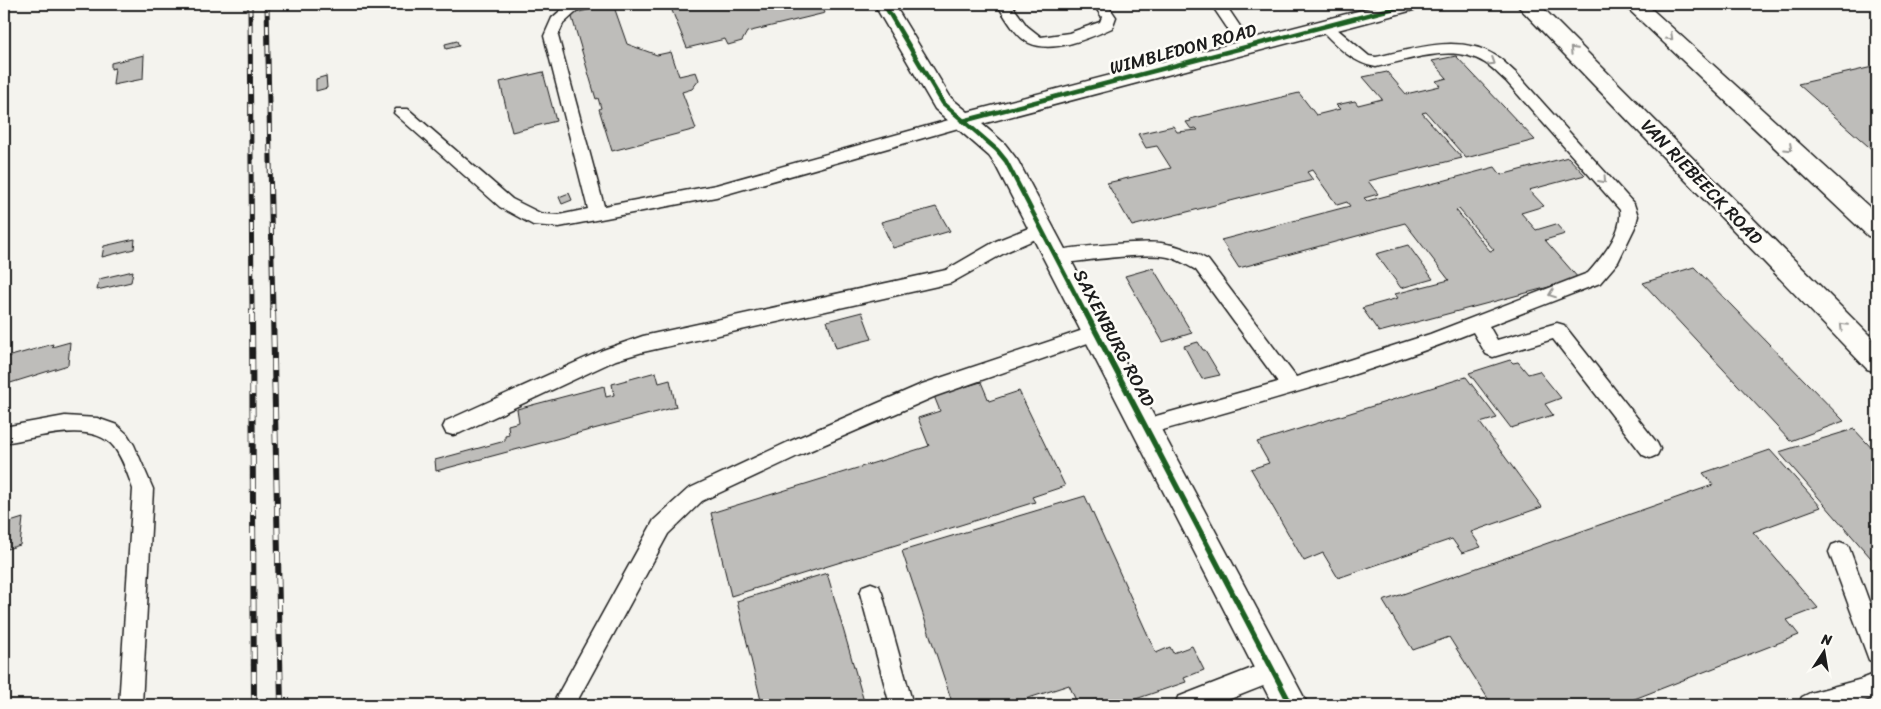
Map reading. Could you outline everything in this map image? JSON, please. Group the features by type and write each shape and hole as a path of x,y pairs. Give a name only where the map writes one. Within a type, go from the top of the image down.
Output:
{"street":[{"name":"SAXENBURG ROAD","path":"884,4 934,92 950,111 964,121 1006,161 1291,705"},
{"name":"WIMBLEDON ROAD","path":"964,121 1410,4"},
{"name":"VAN RIEBEECK ROAD","path":"1527,4 1877,361"},
{"path":"1634,4 1877,230"}],"lane":[{"path":"578,4 564,12 552,29 551,36 597,214"},
{"path":"1004,4 1030,37 1041,43 1092,32 1107,25 1109,17 1100,4"},
{"path":"1218,4 1247,47"},
{"path":"1145,427 1291,385 1441,338 1594,278 1612,257 1626,228 1629,216 1623,202 1496,63 1464,50 1446,48 1376,62 1358,57 1324,26"},
{"path":"402,113 506,203 539,220 558,221 716,191 964,121"},
{"path":"453,428 610,355 643,344 951,276 1002,246 1041,229"},
{"path":"1056,257 1155,249 1168,250 1191,258 1202,265 1291,385"},
{"path":"1477,323 1493,349 1557,330 1650,449"},
{"path":"563,705 661,528 695,495 793,449 929,390 1095,333"},
{"path":"4,435 68,424 103,428 119,439 134,464 143,489 132,705"},
{"path":"1840,552 1877,652"},
{"path":"871,593 902,705"},
{"path":"1186,705 1273,671"},
{"path":"1810,705 1866,690 1877,684"}],"building":[{"path":"613,4 627,44 657,55 671,52 679,76 696,72 699,80 692,89 682,92 696,129 612,151 599,109 601,108 598,98 596,99 571,14"},
{"path":"688,4 821,4 825,13 747,32 742,41 728,45 725,39 687,48 671,8"},
{"path":"457,41 459,46 446,49 445,44"},
{"path":"144,55 143,79 113,85 115,68 111,69 111,63"},
{"path":"1456,56 1535,140 1466,158 1426,112 1422,113 1462,158 1368,181 1378,194 1364,198 1367,201 1495,167 1501,175 1568,157 1585,175 1529,190 1544,206 1521,213 1536,230 1556,224 1565,234 1545,240 1579,279 1379,332 1362,308 1398,298 1395,294 1449,280 1405,223 1239,268 1221,240 1350,206 1347,202 1337,205 1312,170 1307,172 1313,180 1132,226 1107,183 1171,168 1157,146 1146,148 1138,134 1173,126 1177,132 1198,130 1196,128 1191,129 1186,122 1191,121 1190,119 1299,93 1316,115 1340,109 1336,105 1355,101 1358,105 1382,99 1363,77 1387,72 1406,94 1440,86 1436,81 1447,78 1432,61","holes":["1459,209 1494,250 1490,251 1456,210"]},
{"path":"1877,66 1877,154 1798,84"},
{"path":"543,72 556,121 512,132 500,82"},
{"path":"326,76 327,88 316,91 316,79"},
{"path":"569,193 572,200 562,204 559,197"},
{"path":"936,207 950,231 893,248 881,222"},
{"path":"135,239 134,249 102,257 104,246"},
{"path":"1408,245 1433,279 1401,288 1376,254"},
{"path":"1694,267 1844,421 1790,441 1643,283"},
{"path":"1153,268 1192,333 1163,342 1125,276"},
{"path":"133,271 131,282 97,290 99,279"},
{"path":"862,312 872,339 836,348 827,321"},
{"path":"70,342 68,365 4,385 4,358 53,344 52,347"},
{"path":"1198,342 1220,375 1202,379 1184,346"},
{"path":"1510,360 1513,363 1518,362 1528,374 1539,371 1561,398 1545,404 1553,415 1511,428 1469,373"},
{"path":"656,372 659,383 670,380 676,407 436,471 435,460 505,441 505,436 509,435 508,425 519,422 517,409 604,386 606,397 614,395 612,384"},
{"path":"1466,377 1497,418 1480,423 1542,507 1471,532 1481,547 1462,553 1452,539 1338,578 1323,553 1304,561 1251,469 1269,463 1257,442"},
{"path":"981,382 989,401 1019,391 1065,486 1032,497 1035,502 731,596 711,513 929,446 918,418 940,411 934,396"},
{"path":"1854,429 1877,454 1877,565 1779,452"},
{"path":"1770,450 1821,507 1753,532 1818,608 1787,620 1799,635 1619,705 1492,705 1449,637 1413,650 1383,601 1713,485 1703,473"},
{"path":"1085,496 1156,653 1170,647 1173,653 1192,646 1204,670 1184,678 1186,682 1118,705 1078,705 1069,685 1007,705 953,705 902,551"},
{"path":"23,518 20,545 4,550 4,524"},
{"path":"827,573 865,705 762,705 737,601"}],"railway":[{"path":"250,4 252,313"},
{"path":"267,4 273,313"},
{"path":"252,311 254,705"},
{"path":"273,311 281,705"}],"cycle path":[{"path":"884,4 943,103 997,150 1006,161 1291,705"},
{"path":"963,121 1410,4"}]}
